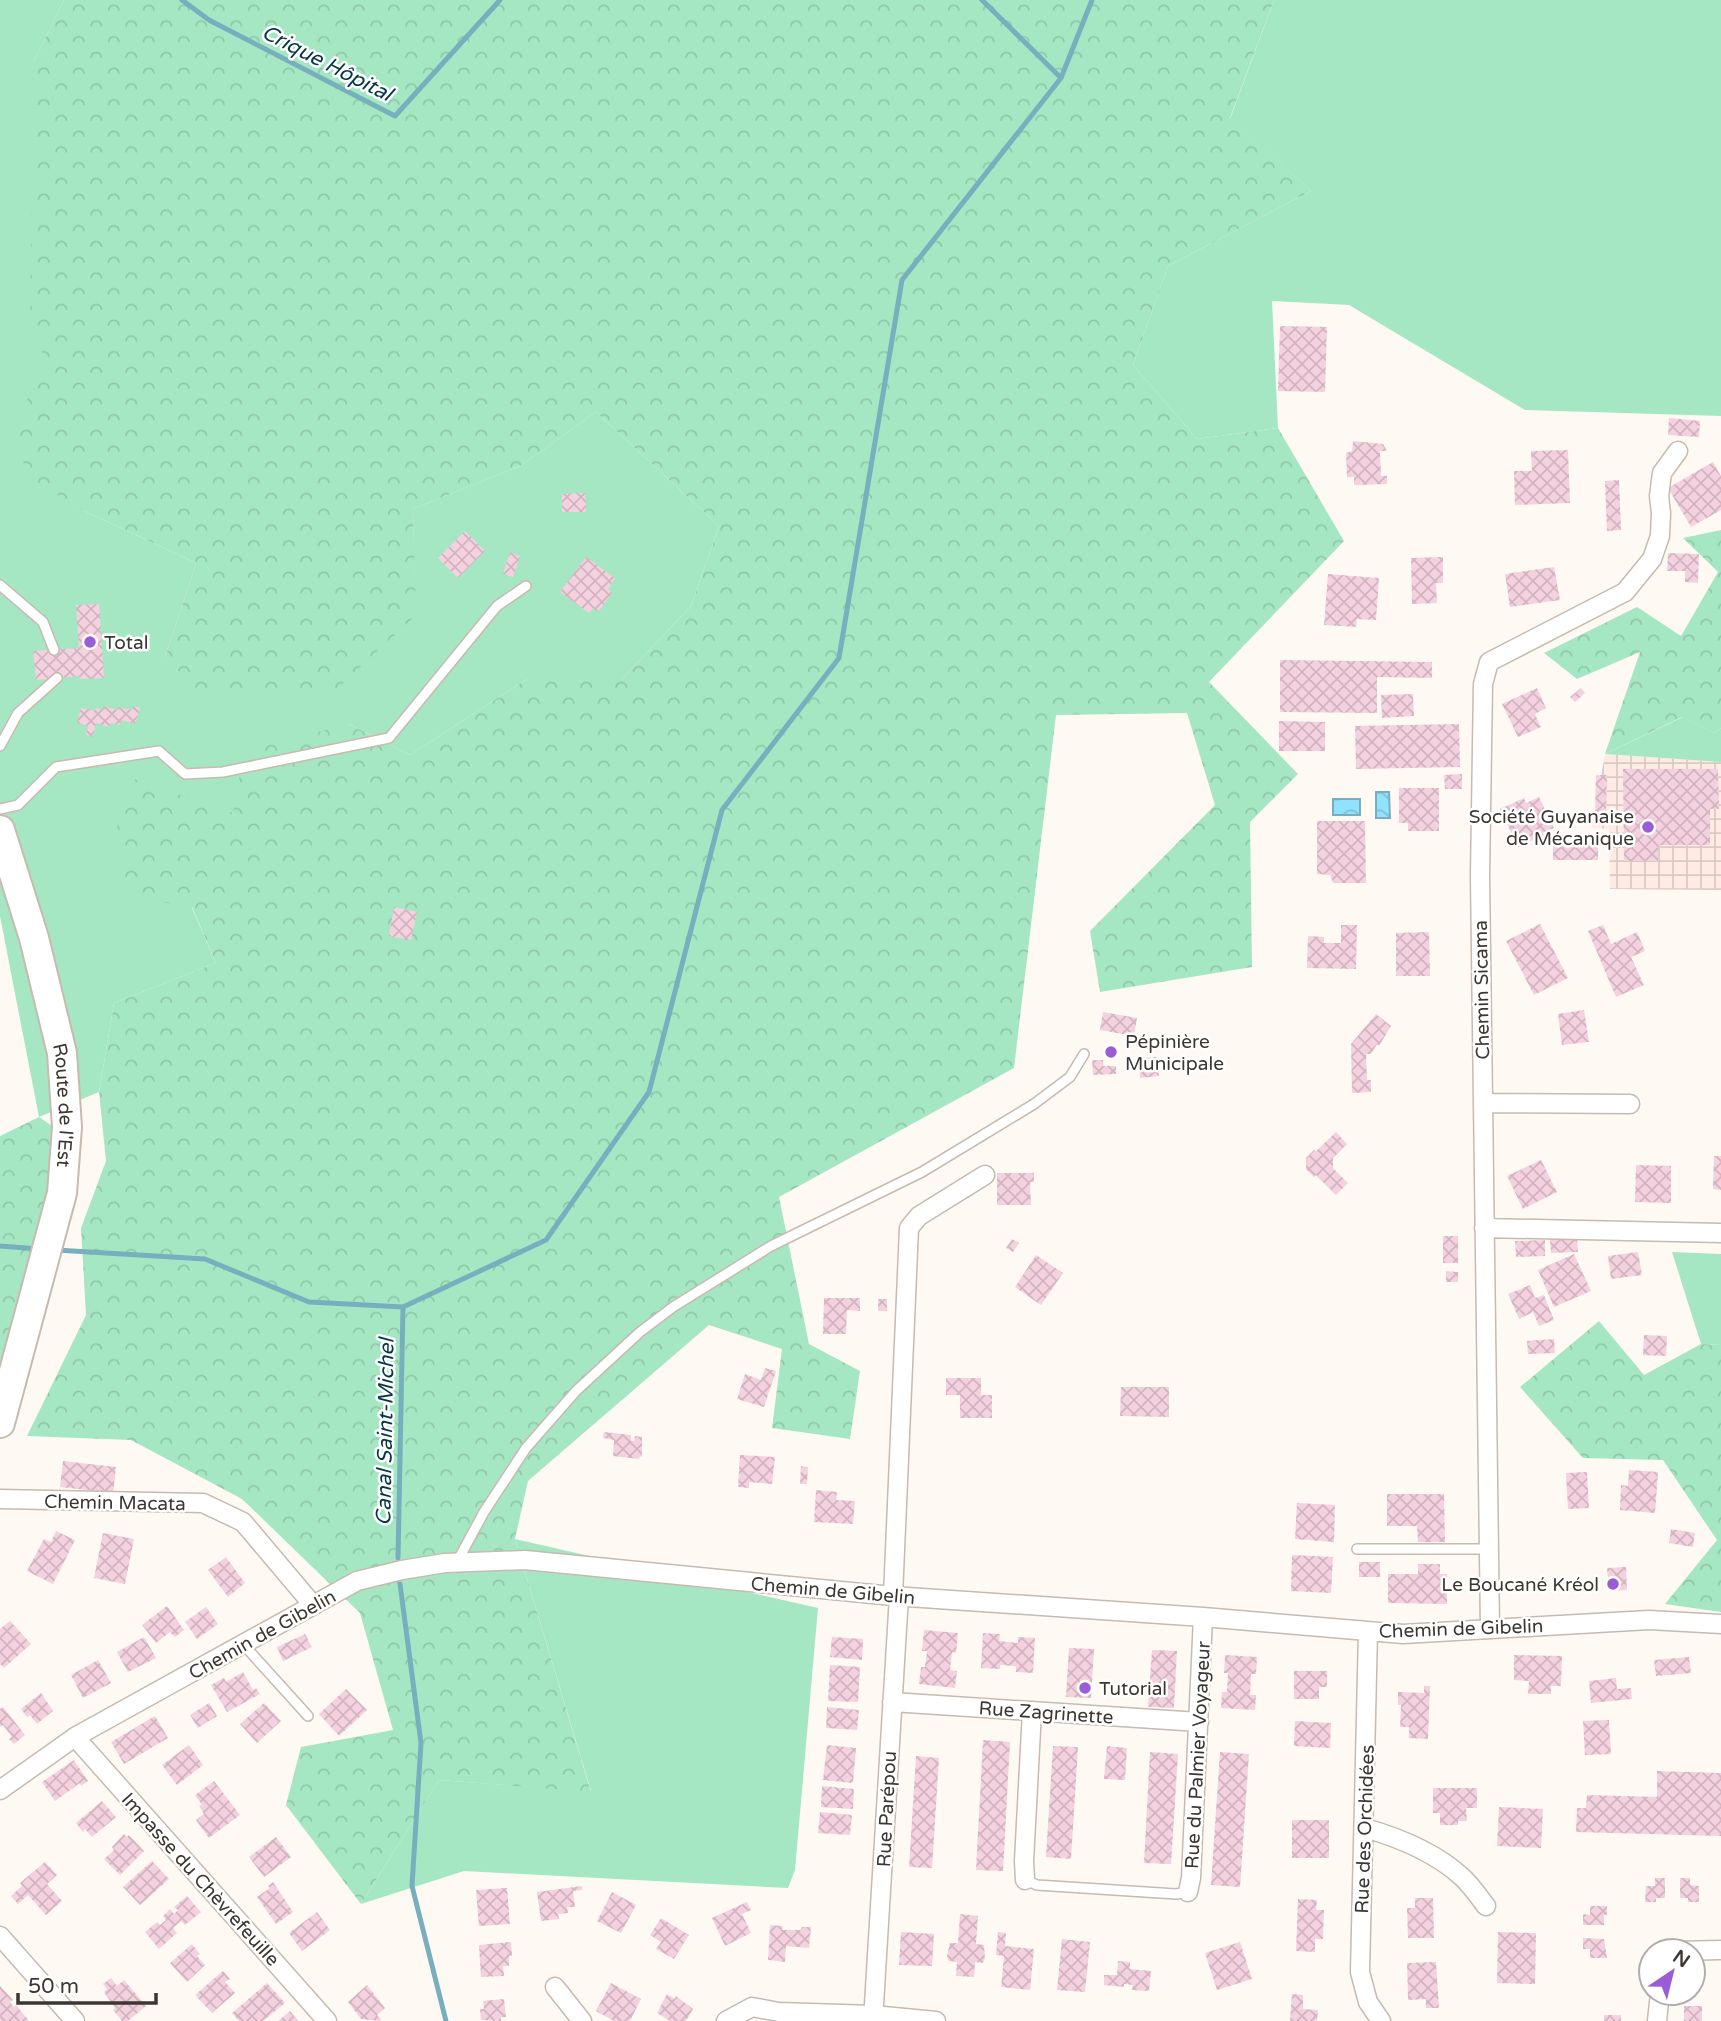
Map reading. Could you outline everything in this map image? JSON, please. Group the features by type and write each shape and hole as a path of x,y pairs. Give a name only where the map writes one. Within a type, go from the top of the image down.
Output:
{"main road":[{"name":"Route de l'Est","path":"0,830 34,938 62,1053 67,1127 61,1194 0,1423"}],"street":[{"name":"Chemin Sicama","path":"1490,1629 1480,876 1483,684 1489,662 1625,592 1652,559 1660,536 1659,496 1662,473 1678,451"},
{"path":"1483,1103 1630,1104"},
{"name":"Rue Parépou","path":"873,2018 892,1702 909,1228 919,1216 985,1175"},
{"path":"1484,1228 1721,1233"},
{"name":"Chemin Macata","path":"0,1499 203,1503 243,1522 313,1605"},
{"name":"Chemin de Gibelin","path":"1,1791 75,1737 358,1581 402,1570 456,1563 525,1560 896,1596 1403,1634 1649,1620 1721,1625"},
{"name":"Rue du Palmier Voyageur","path":"1188,1892 1191,1878 1203,1617"},
{"name":"Rue des Orchidées","path":"1368,1631 1360,1972 1367,2002 1381,2021"},
{"name":"Rue Zagrinette","path":"892,1702 1199,1722"},
{"path":"1025,1880 1032,1711"},
{"name":"Impasse du Chèvrefeuille","path":"75,1737 327,2021"},
{"path":"1365,1828 1400,1839 1431,1855 1463,1877 1486,1906"},
{"path":"0,1936 75,2021"},
{"path":"555,1987 582,2021"},
{"path":"726,2021 752,2007 779,2012 936,2021"}],"lane":[{"path":"0,585 43,622 54,650"},
{"path":"0,808 18,806 56,767 159,751 185,774 223,772 389,738 497,606 526,586"},
{"path":"0,746 18,713 57,678"},
{"path":"456,1563 484,1512 527,1448 576,1391 640,1332 673,1307 771,1246 922,1172 1034,1104 1070,1077 1084,1054"},
{"path":"1357,1549 1487,1549"},
{"path":"243,1644 308,1716"},
{"path":"1025,1880 1037,1885 1176,1894 1188,1892"}],"shaded area":[{"path":"1605,754 1721,762 1721,890 1610,889 1609,829 1592,828"}],"green space":[{"path":"0,0 64,0 34,61 49,362 78,508 196,563 165,657 415,615 413,509 520,466 596,412 719,526 691,606 622,679 527,679 410,755 349,724 233,813 192,908 216,963 114,1003 99,1092 39,1117 0,916"},
{"path":"64,0 1274,0 1230,118 1311,191 1168,266 1133,365 1197,439 1278,428 1344,541 1209,682 1298,774 1250,822 1252,967 1100,992 1090,931 1215,805 1187,713 1056,715 1014,1068 779,1197 809,1344 860,1371 850,1439 772,1428 782,1349 709,1325 528,1481 515,1539 591,1792 439,1780 361,1904 286,1805 301,1747 393,1730 360,1613 242,1499 131,1440 27,1436 86,1315 81,1228 106,1161 99,1092 114,1003 216,963 192,907 124,896 116,811 134,779 233,813 244,751 349,724 410,755 527,679 622,679 691,606 719,526 596,412 520,466 413,509 416,615 334,692 201,694 165,657 196,563 78,508 28,476 11,426 49,363 30,333 34,61"},
{"path":"1274,0 1721,0 1721,416 1525,410 1349,305 1272,301 1278,428 1197,439 1133,365 1168,266 1311,191 1230,119"},
{"path":"1721,530 1721,728 1715,733 1682,717 1605,754 1640,652 1577,679 1544,653 1637,607 1681,636 1718,572 1683,538"},
{"path":"1683,717 1715,733 1721,728 1721,762 1605,754"},
{"path":"39,1117 61,1132 52,1209 28,1261 23,1300 0,1377 0,1136"},
{"path":"1672,1252 1721,1254 1721,1345 1701,1344"},
{"path":"1599,1321 1644,1375 1701,1344 1721,1345 1721,1612 1665,1604 1717,1540 1663,1460 1583,1458 1520,1387"},
{"path":"515,1539 818,1608 795,1870 788,1888 464,1871 361,1904 439,1780 591,1791"}],"water":[{"path":"1376,792 1389,792 1390,818 1376,818"},
{"path":"1333,799 1360,799 1360,815 1333,815"}],"building":[{"path":"1280,326 1327,327 1325,392 1278,391"},
{"path":"1669,418 1700,421 1699,437 1668,435"},
{"path":"1353,441 1383,444 1387,451 1380,451 1381,476 1387,476 1387,484 1354,485 1354,477 1347,477 1346,453 1352,451"},
{"path":"1568,450 1570,503 1515,505 1514,471 1532,471 1531,451"},
{"path":"1713,462 1721,476 1721,510 1691,527 1668,488"},
{"path":"1619,480 1621,530 1607,531 1605,481"},
{"path":"585,493 586,512 562,512 562,494"},
{"path":"465,531 485,551 458,578 438,558"},
{"path":"510,552 520,556 513,577 503,574"},
{"path":"1668,553 1699,554 1698,583 1685,582 1685,571 1667,571"},
{"path":"586,557 615,578 608,589 612,593 598,612 593,608 589,613 560,592"},
{"path":"1443,557 1443,583 1436,583 1437,603 1412,604 1411,558"},
{"path":"1554,567 1560,600 1510,607 1505,574"},
{"path":"1328,574 1379,578 1376,620 1357,619 1356,627 1324,625"},
{"path":"99,604 104,678 80,679 80,676 36,680 33,651 79,648 76,605"},
{"path":"1280,660 1432,662 1432,678 1377,677 1377,713 1280,712"},
{"path":"1537,688 1546,708 1535,714 1541,727 1518,737 1502,704"},
{"path":"1581,688 1585,693 1575,702 1570,697"},
{"path":"1413,694 1414,716 1382,718 1381,695"},
{"path":"103,706 117,710 118,707 132,710 133,706 140,708 135,724 121,720 120,725 110,723 109,727 96,723 93,737 86,735 88,726 77,723 81,708 95,711 96,708 102,710"},
{"path":"1279,721 1325,722 1325,751 1279,751"},
{"path":"1459,724 1460,767 1356,769 1355,726"},
{"path":"1623,769 1718,769 1719,809 1710,809 1710,845 1658,845 1658,861 1624,861"},
{"path":"1462,774 1462,789 1445,789 1444,775"},
{"path":"1596,775 1607,775 1606,813 1595,813"},
{"path":"1399,788 1439,788 1439,831 1408,831 1408,823 1399,823"},
{"path":"1539,797 1554,828 1518,847 1500,809 1524,798 1526,803"},
{"path":"1317,821 1365,821 1366,883 1333,883 1330,875 1317,874"},
{"path":"1553,841 1598,841 1598,860 1553,860"},
{"path":"394,907 417,912 411,940 389,936"},
{"path":"1540,924 1568,978 1534,995 1506,941"},
{"path":"1341,925 1357,925 1356,969 1307,968 1308,936 1324,937 1324,943 1341,943"},
{"path":"1603,925 1611,944 1637,932 1645,951 1631,957 1644,985 1616,997 1588,931"},
{"path":"1429,932 1430,976 1396,976 1396,933"},
{"path":"1584,1010 1589,1042 1562,1045 1558,1014"},
{"path":"1103,1012 1137,1018 1134,1036 1100,1030"},
{"path":"1376,1014 1391,1026 1379,1046 1377,1044 1371,1054 1366,1054 1367,1080 1371,1080 1371,1092 1352,1093 1351,1044"},
{"path":"1158,1057 1159,1076 1140,1078 1139,1058"},
{"path":"1092,1060 1103,1060 1103,1066 1116,1066 1116,1074 1093,1075"},
{"path":"1336,1132 1347,1144 1333,1158 1333,1168 1348,1183 1336,1195 1306,1169 1306,1158"},
{"path":"1714,1156 1721,1156 1721,1190 1713,1189"},
{"path":"1541,1160 1557,1192 1523,1209 1507,1176"},
{"path":"1636,1165 1671,1166 1671,1203 1635,1202"},
{"path":"997,1173 1034,1173 1034,1182 1030,1182 1031,1205 997,1205"},
{"path":"1443,1236 1458,1236 1458,1263 1443,1263"},
{"path":"1577,1238 1578,1252 1551,1253 1550,1239"},
{"path":"1012,1239 1019,1243 1013,1252 1006,1248"},
{"path":"1545,1240 1545,1256 1516,1257 1515,1241"},
{"path":"1638,1252 1642,1275 1611,1279 1608,1256"},
{"path":"1574,1254 1591,1291 1554,1307 1538,1270"},
{"path":"1036,1255 1063,1273 1041,1305 1015,1287"},
{"path":"1446,1271 1458,1272 1458,1282 1446,1282"},
{"path":"1530,1285 1535,1298 1544,1295 1554,1320 1539,1326 1533,1312 1519,1319 1508,1294"},
{"path":"824,1298 860,1298 860,1311 847,1310 846,1334 823,1334"},
{"path":"878,1299 887,1299 887,1311 878,1311"},
{"path":"1644,1335 1667,1336 1666,1356 1643,1355"},
{"path":"1554,1339 1555,1353 1528,1354 1527,1341"},
{"path":"765,1368 776,1371 764,1407 737,1399 745,1374 761,1380"},
{"path":"946,1378 981,1378 981,1395 992,1395 992,1418 960,1418 960,1395 946,1395"},
{"path":"1121,1387 1169,1387 1169,1417 1120,1416"},
{"path":"604,1432 631,1435 631,1441 634,1441 635,1436 642,1437 642,1457 639,1459 613,1456 614,1440 603,1438"},
{"path":"740,1455 775,1457 772,1484 749,1482 749,1488 738,1487"},
{"path":"63,1461 116,1467 113,1493 60,1487"},
{"path":"801,1466 808,1467 807,1484 800,1484"},
{"path":"1629,1470 1658,1472 1655,1513 1620,1510 1621,1485 1628,1486"},
{"path":"1587,1472 1589,1508 1568,1509 1566,1473"},
{"path":"816,1490 837,1492 836,1500 855,1501 853,1524 814,1522"},
{"path":"1387,1494 1444,1494 1445,1542 1418,1542 1417,1526 1387,1526"},
{"path":"1297,1503 1335,1505 1334,1542 1295,1539"},
{"path":"1671,1529 1695,1533 1693,1547 1669,1543"},
{"path":"56,1531 75,1540 53,1584 27,1571 44,1539 51,1542"},
{"path":"103,1533 134,1539 125,1584 94,1578"},
{"path":"1292,1555 1333,1557 1331,1593 1291,1591"},
{"path":"226,1557 245,1583 228,1597 208,1570"},
{"path":"1359,1562 1380,1562 1380,1577 1359,1577"},
{"path":"1418,1564 1440,1564 1440,1574 1447,1574 1447,1604 1388,1603 1388,1574 1418,1574"},
{"path":"1626,1567 1627,1590 1609,1591 1607,1568"},
{"path":"167,1606 184,1630 175,1637 170,1632 156,1643 142,1625"},
{"path":"206,1607 218,1624 197,1639 185,1622"},
{"path":"10,1621 31,1644 4,1668 0,1664 0,1629"},
{"path":"924,1630 958,1633 956,1653 952,1652 950,1670 957,1671 955,1688 919,1684 927,1651 922,1651"},
{"path":"983,1633 1000,1634 999,1641 1018,1643 1018,1637 1035,1638 1033,1673 1016,1672 1016,1666 981,1668"},
{"path":"305,1634 312,1647 283,1661 277,1647"},
{"path":"144,1637 156,1658 128,1672 117,1652"},
{"path":"832,1637 863,1639 862,1660 830,1657"},
{"path":"1069,1648 1094,1649 1091,1698 1066,1697"},
{"path":"1152,1650 1177,1651 1174,1708 1148,1707"},
{"path":"1225,1655 1257,1657 1256,1674 1251,1674 1250,1695 1256,1695 1255,1710 1221,1708 1222,1692 1227,1692"},
{"path":"1514,1655 1562,1656 1561,1686 1551,1686 1551,1694 1528,1694 1529,1681 1514,1680"},
{"path":"1689,1657 1691,1673 1656,1676 1654,1660"},
{"path":"98,1660 111,1683 83,1698 71,1675"},
{"path":"830,1665 860,1667 858,1702 828,1701"},
{"path":"1294,1671 1327,1671 1327,1687 1319,1687 1319,1699 1294,1699"},
{"path":"243,1672 253,1690 256,1688 260,1694 227,1712 211,1685 224,1678 226,1682"},
{"path":"1616,1678 1617,1689 1631,1688 1632,1699 1591,1703 1589,1681"},
{"path":"1424,1686 1430,1686 1428,1739 1409,1738 1409,1727 1400,1727 1401,1705 1398,1705 1398,1692 1424,1693"},
{"path":"346,1689 367,1710 339,1736 319,1714"},
{"path":"41,1693 53,1711 37,1724 21,1709"},
{"path":"209,1703 217,1716 198,1728 190,1715"},
{"path":"264,1703 281,1721 257,1743 240,1724"},
{"path":"3,1707 25,1735 14,1744 3,1725 0,1727 0,1709"},
{"path":"827,1707 859,1710 857,1730 826,1728"},
{"path":"155,1716 168,1738 124,1764 111,1742"},
{"path":"1609,1720 1611,1754 1585,1755 1583,1721"},
{"path":"1295,1721 1331,1723 1330,1748 1294,1746"},
{"path":"983,1740 1010,1742 1003,1871 976,1870"},
{"path":"189,1745 203,1765 177,1785 162,1765"},
{"path":"827,1745 856,1748 853,1783 823,1780"},
{"path":"1053,1746 1078,1747 1071,1859 1046,1857"},
{"path":"1107,1746 1127,1748 1125,1780 1104,1779"},
{"path":"1150,1752 1178,1754 1171,1864 1144,1863"},
{"path":"1220,1752 1249,1754 1240,1887 1211,1885"},
{"path":"916,1756 939,1758 932,1868 909,1867"},
{"path":"74,1760 88,1781 81,1786 80,1783 55,1801 42,1782"},
{"path":"1657,1771 1721,1773 1721,1836 1576,1832 1577,1808 1586,1808 1587,1795 1657,1797"},
{"path":"214,1781 240,1815 209,1838 196,1820 204,1814 195,1795"},
{"path":"822,1786 854,1789 853,1809 821,1807"},
{"path":"1433,1788 1477,1788 1477,1808 1466,1808 1467,1821 1458,1821 1458,1825 1440,1825 1440,1813 1433,1813"},
{"path":"102,1801 116,1817 92,1837 85,1829 83,1832 76,1823"},
{"path":"1499,1807 1543,1809 1541,1848 1497,1846"},
{"path":"820,1812 852,1815 850,1835 818,1833"},
{"path":"1292,1820 1329,1820 1329,1858 1292,1858"},
{"path":"124,1834 127,1837 129,1835 144,1851 120,1875 104,1859 114,1850 112,1847"},
{"path":"276,1837 291,1857 264,1877 249,1857"},
{"path":"152,1861 169,1879 140,1905 123,1887"},
{"path":"45,1862 57,1875 47,1884 62,1901 46,1915 28,1895 18,1904 11,1896 22,1886 20,1883"},
{"path":"1655,1878 1665,1878 1665,1898 1656,1898 1656,1902 1645,1902 1646,1886 1655,1886"},
{"path":"1680,1878 1690,1878 1690,1885 1699,1886 1699,1902 1688,1902 1688,1898 1680,1898"},
{"path":"273,1882 293,1912 276,1924 257,1897 270,1888 268,1886"},
{"path":"582,1886 582,1890 573,1891 575,1907 567,1907 568,1913 558,1914 559,1919 541,1921 537,1892"},
{"path":"507,1888 510,1924 479,1926 476,1890"},
{"path":"612,1892 636,1905 621,1933 597,1921"},
{"path":"187,1896 201,1912 185,1925 181,1921 173,1928 177,1933 159,1949 145,1932 157,1922 160,1925 166,1920 163,1916 170,1909 174,1914 178,1910 174,1907"},
{"path":"1415,1898 1433,1898 1434,1938 1408,1938 1407,1908 1415,1908"},
{"path":"1298,1899 1317,1900 1316,1910 1324,1910 1323,1939 1315,1939 1315,1952 1296,1951"},
{"path":"747,1902 751,1910 742,1914 751,1933 725,1946 712,1918"},
{"path":"1590,1906 1607,1906 1604,1925 1583,1925 1583,1914 1590,1915"},
{"path":"317,1912 330,1930 302,1951 289,1933"},
{"path":"960,1914 978,1916 976,1944 984,1945 985,1958 983,1963 975,1962 974,1977 956,1976 957,1962 949,1961 947,1956 950,1943 958,1943"},
{"path":"661,1918 689,1935 674,1959 656,1949 661,1942 650,1935"},
{"path":"770,1925 783,1926 782,1930 811,1927 809,1948 786,1946 785,1962 768,1960"},
{"path":"901,1932 934,1934 932,1966 899,1965"},
{"path":"998,1932 1006,1933 1005,1946 1034,1949 1030,1990 1001,1987 1004,1956 996,1955"},
{"path":"1498,1932 1536,1933 1535,1984 1497,1983"},
{"path":"1583,1938 1604,1939 1607,1958 1590,1958 1590,1949 1583,1949"},
{"path":"1062,1939 1090,1942 1085,1992 1057,1990"},
{"path":"511,1942 512,1956 509,1956 509,1966 503,1966 504,1976 481,1977 479,1945"},
{"path":"1240,1942 1252,1979 1217,1990 1205,1953"},
{"path":"192,1944 205,1965 187,1982 170,1963"},
{"path":"1118,1961 1130,1962 1130,1969 1151,1971 1149,1991 1132,1990 1133,1985 1104,1985 1104,1975 1117,1975"},
{"path":"1436,1962 1439,2008 1426,2008 1426,1999 1408,2000 1407,1963"},
{"path":"223,1971 230,1979 225,1982 235,1993 212,2013 195,1995"},
{"path":"111,1978 117,1986 124,1980 146,2006 128,2021 122,2021 104,1992 107,1989 103,1984"},
{"path":"267,1983 285,2003 263,2021 239,2021 232,2013"},
{"path":"611,1983 641,1999 630,2021 614,2021 596,2011"},
{"path":"367,1985 385,2008 377,2015 380,2021 361,2019 348,2002"},
{"path":"0,1986 13,2000 10,2002 14,2007 16,2005 29,2021 0,2021"},
{"path":"667,1994 675,1999 676,1996 693,2009 686,2021 670,2021 657,2013"},
{"path":"1292,1994 1303,1995 1303,2009 1318,2010 1317,2021 1290,2021"},
{"path":"504,1999 506,2017 501,2017 501,2021 481,2020 480,2009 484,2009 483,2001"},
{"path":"1684,2007 1702,2007 1702,2021 1684,2021"},
{"path":"290,2011 298,2021 278,2021"},
{"path":"1604,2015 1621,2015 1621,2021 1604,2021"}],"waterway":[{"name":"Crique Hôpital","path":"182,0 209,20 395,116 500,0"},
{"name":"Crique Hôpital","path":"982,0 1061,78 1092,0"},
{"path":"56,1250 205,1259 309,1302 403,1307 546,1240 649,1092 722,810 839,658 902,280 1061,78"},
{"path":"0,1246 39,1249"},
{"name":"Canal Saint-Michel","path":"398,1558 403,1307"},
{"name":"Canal Saint-Michel","path":"400,1584 421,1743 412,1886 446,2021"}],"place":[{"name":"Total","path":"90,642"},
{"name":"Société Guyanaise de Mécanique","path":"1648,827"},
{"name":"Pépinière Municipale","path":"1111,1052"},
{"name":"Le Boucané Kréol","path":"1613,1584"},
{"name":"Tutorial","path":"1085,1688"}]}
